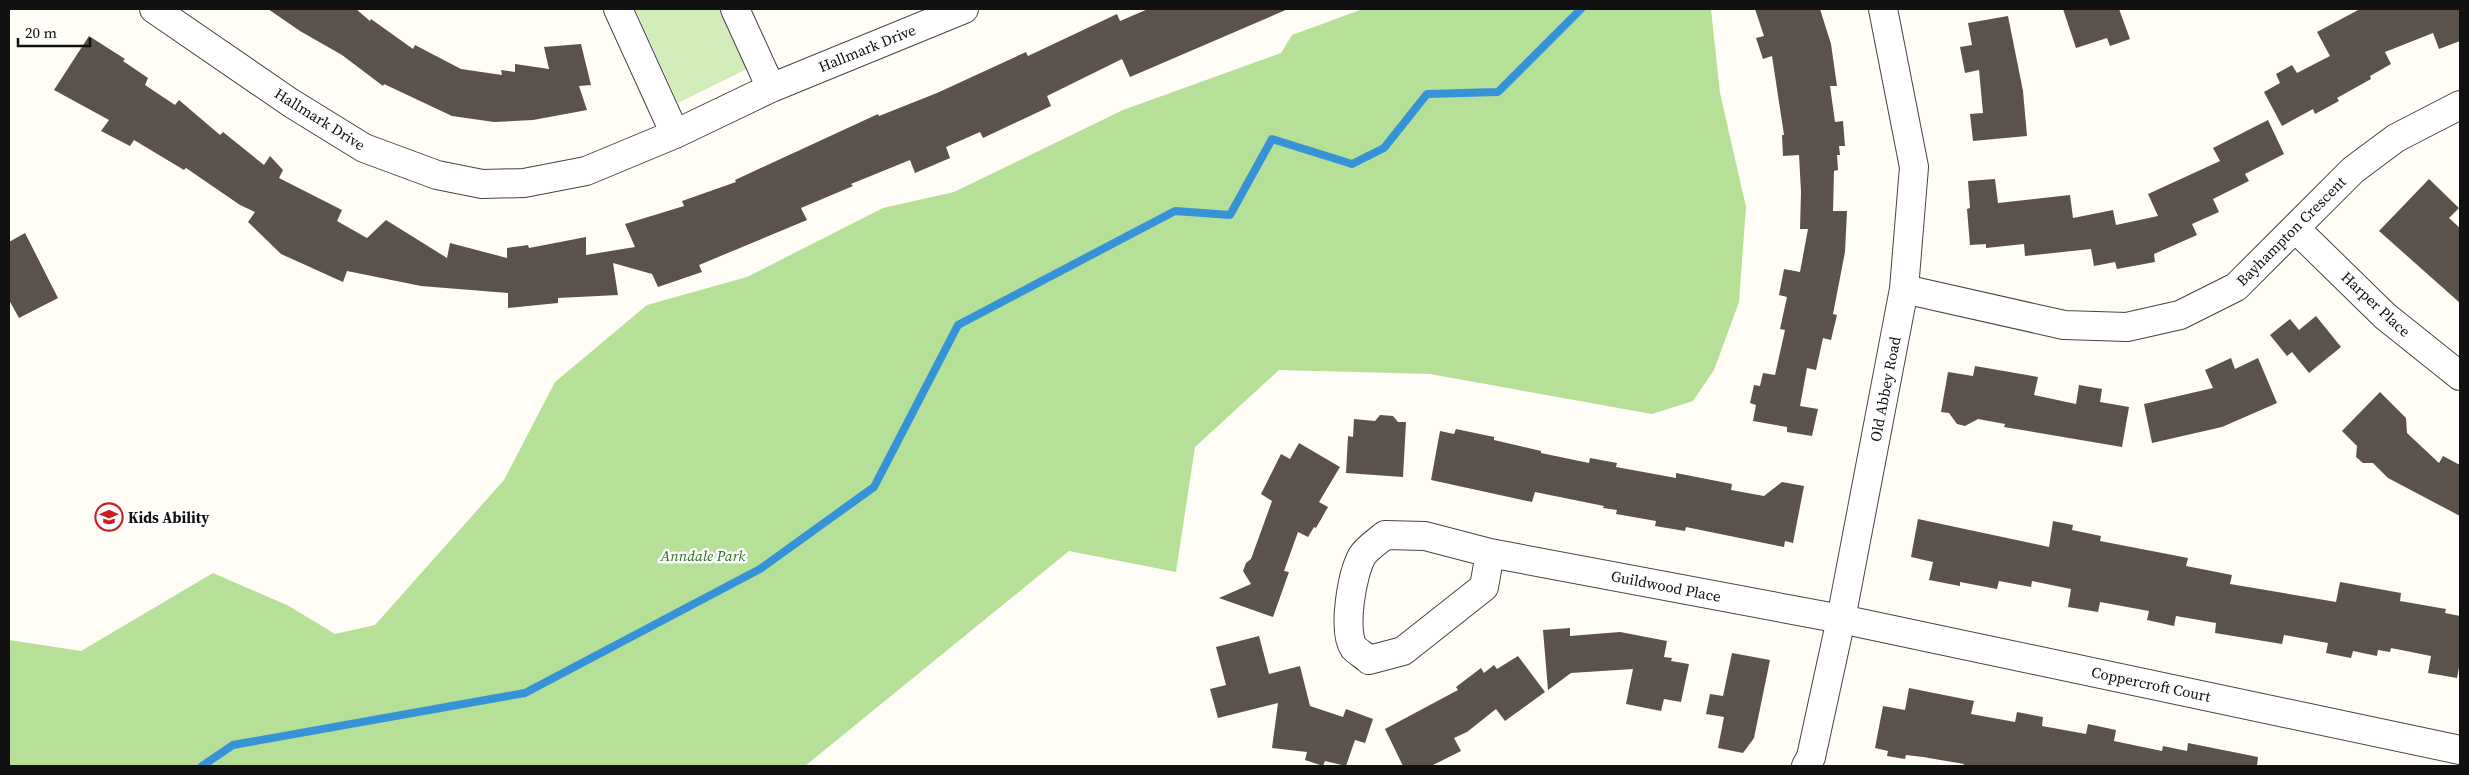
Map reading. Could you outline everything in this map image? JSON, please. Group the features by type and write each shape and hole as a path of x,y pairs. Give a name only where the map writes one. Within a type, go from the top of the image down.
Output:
{"street":[{"path":"618,9 675,134"},
{"path":"735,9 771,88"},
{"name":"Hallmark Drive","path":"171,14 291,103 364,148 437,175 482,184 524,183 586,172 675,134 771,88 964,9"},
{"name":"Old Abbey Road","path":"1806,766 1811,757 1841,619 1904,289 1914,166 1883,9"},
{"name":"Bayhampton Crescent","path":"1904,289 2064,325 2126,327 2180,315 2236,287 2353,170 2396,138 2460,105"},
{"name":"Harper Place","path":"2296,229 2385,316 2460,376"},
{"name":"Guildwood Place","path":"1490,553 1484,587 1403,651 1370,660 1354,647 1348,629 1349,604 1356,577 1362,556 1385,536 1425,536 1490,553 1841,619"},
{"name":"Coppercroft Court","path":"1841,619 2460,750"}],"green space":[{"path":"635,9 720,9 747,69 678,103"},
{"name":"Anndale Park","path":"1363,9 1711,9 1720,93 1746,207 1739,302 1714,370 1693,401 1652,414 1430,374 1279,370 1195,447 1176,572 1069,551 805,766 9,766 9,640 81,651 213,573 289,606 335,634 375,625 504,480 555,382 647,305 747,277 883,208 954,192 1123,110 1281,53 1292,35"}],"building":[{"path":"268,9 356,9 370,21 371,19 413,49 415,45 461,69 502,75 501,70 515,72 515,64 549,69 544,47 581,44 591,85 579,86 587,110 533,120 494,122 452,116 384,84 383,86 342,55 300,31"},
{"path":"1148,9 1288,9 1130,77 1122,59 1047,96 1051,106 983,138 980,132 946,147 950,158 915,173 910,160 851,184 853,186 801,208 807,220 699,265 702,272 658,287 652,274 613,263 618,295 558,298 558,303 508,308 508,293 421,286 347,271 343,282 281,254 248,222 255,212 240,205 186,168 184,170 134,140 130,146 101,131 109,120 54,90 89,36 125,59 123,61 148,78 145,85 175,105 179,100 220,135 223,132 264,165 270,156 283,170 279,178 342,210 337,221 367,238 386,220 447,258 450,243 507,258 507,248 528,245 529,248 586,237 586,255 635,247 625,224 684,206 682,201 736,182 735,180 878,114 879,116 937,93 1026,52 1028,56 1117,14 1120,21"},
{"path":"1755,9 1820,9 1831,44 1837,86 1830,86 1835,122 1843,121 1845,146 1839,146 1840,155 1837,155 1838,170 1834,171 1833,211 1847,211 1845,252 1833,314 1837,315 1831,340 1823,338 1816,370 1807,368 1800,406 1818,409 1812,436 1787,432 1787,427 1753,421 1756,405 1750,403 1754,385 1760,386 1763,373 1775,375 1785,330 1780,329 1787,297 1779,295 1784,269 1800,272 1808,229 1800,229 1799,155 1783,156 1782,135 1784,135 1772,56 1763,59 1756,38 1764,36"},
{"path":"2063,9 2119,9 2130,39 2110,46 2107,38 2076,48"},
{"path":"2360,9 2460,9 2460,41 2439,49 2433,33 2385,52 2391,64 2370,76 2371,79 2337,98 2339,101 2315,114 2313,109 2282,126 2264,92 2280,83 2276,74 2292,65 2297,73 2330,56 2317,32"},
{"path":"2008,16 2023,91 2027,136 1973,141 1970,114 1983,113 1979,70 1965,73 1960,47 1972,45 1968,23"},
{"path":"2268,120 2284,154 2245,174 2249,181 2213,199 2219,212 2192,224 2197,235 2154,254 2155,262 2117,269 2115,262 2094,266 2091,249 2025,256 2024,244 1986,248 1986,244 1970,245 1967,209 1970,208 1968,181 1995,179 1998,203 2070,195 2073,218 2113,210 2116,225 2158,216 2148,194 2220,161 2213,148"},
{"path":"2429,179 2459,208 2449,218 2460,228 2460,303 2379,231"},
{"path":"25,233 58,298 19,318 9,300 9,242"},
{"path":"2316,316 2341,347 2309,373 2292,352 2287,356 2270,335 2290,319 2299,330"},
{"path":"2231,358 2235,369 2258,358 2277,403 2222,427 2152,443 2144,404 2213,388 2205,370"},
{"path":"1975,366 2038,377 2034,395 2076,404 2079,385 2102,389 2100,402 2129,407 2122,447 2004,427 2005,424 1978,419 1965,426 1957,424 1949,413 1941,412 1948,372 1973,376"},
{"path":"2380,392 2406,418 2407,433 2439,463 2443,456 2460,465 2460,516 2388,478 2373,463 2363,463 2356,457 2357,446 2342,431"},
{"path":"1380,415 1393,416 1398,422 1406,422 1403,477 1346,473 1348,436 1353,437 1354,419 1375,421"},
{"path":"1456,429 1494,437 1494,440 1541,451 1541,453 1589,463 1590,458 1617,463 1616,467 1676,478 1676,473 1732,484 1731,490 1764,496 1782,482 1804,486 1793,543 1785,541 1784,547 1686,527 1685,531 1655,526 1656,521 1616,514 1617,510 1603,508 1604,506 1535,492 1532,502 1431,480 1440,431 1454,434"},
{"path":"1299,443 1340,467 1319,502 1328,507 1316,528 1314,527 1308,537 1298,532 1284,571 1289,572 1273,617 1219,598 1251,584 1243,571 1246,563 1251,559 1272,501 1261,494 1281,454 1290,459"},
{"path":"1918,519 2049,547 2053,521 2073,525 2072,530 2101,536 2100,541 2188,558 2186,566 2232,575 2230,584 2336,602 2340,582 2401,593 2400,601 2446,609 2445,613 2460,616 2460,662 2457,678 2428,673 2431,656 2391,648 2390,652 2378,650 2377,656 2353,651 2351,658 2326,653 2328,643 2284,635 2282,644 2215,633 2216,623 2176,616 2174,626 2147,620 2149,611 2100,602 2098,612 2068,607 2071,589 2032,581 2031,587 1999,581 1997,589 1960,582 1960,586 1929,580 1933,562 1911,557"},
{"path":"1570,628 1570,636 1620,632 1667,641 1664,657 1672,658 1671,661 1689,664 1681,702 1664,699 1661,711 1626,704 1633,669 1571,673 1548,690 1543,630"},
{"path":"1259,636 1269,674 1300,666 1310,706 1343,717 1346,709 1373,719 1365,743 1355,740 1346,766 1325,761 1323,766 1305,760 1307,752 1272,748 1278,703 1218,718 1210,689 1226,685 1216,647"},
{"path":"1732,653 1770,660 1754,738 1743,753 1718,748 1724,717 1706,714 1710,694 1723,696"},
{"path":"1518,656 1545,692 1505,721 1496,709 1467,732 1454,738 1461,751 1431,766 1403,766 1385,729 1458,690 1456,687 1481,668 1484,673 1494,665 1497,669"},
{"path":"1909,688 1974,701 1971,714 2015,722 2017,712 2043,717 2042,726 2086,734 2088,724 2116,730 2114,741 2162,751 2163,746 2187,751 2188,743 2258,757 2257,766 1963,766 1964,764 1923,757 1906,755 1905,759 1887,756 1888,751 1875,748 1883,706 1905,710"}],"waterway":[{"path":"202,766 233,745 525,693 760,569 874,487 958,325 1175,211 1230,215 1272,139 1352,164 1384,148 1427,94 1498,92 1581,9"}],"place":[{"name":"Kids Ability","path":"109,517"}]}
